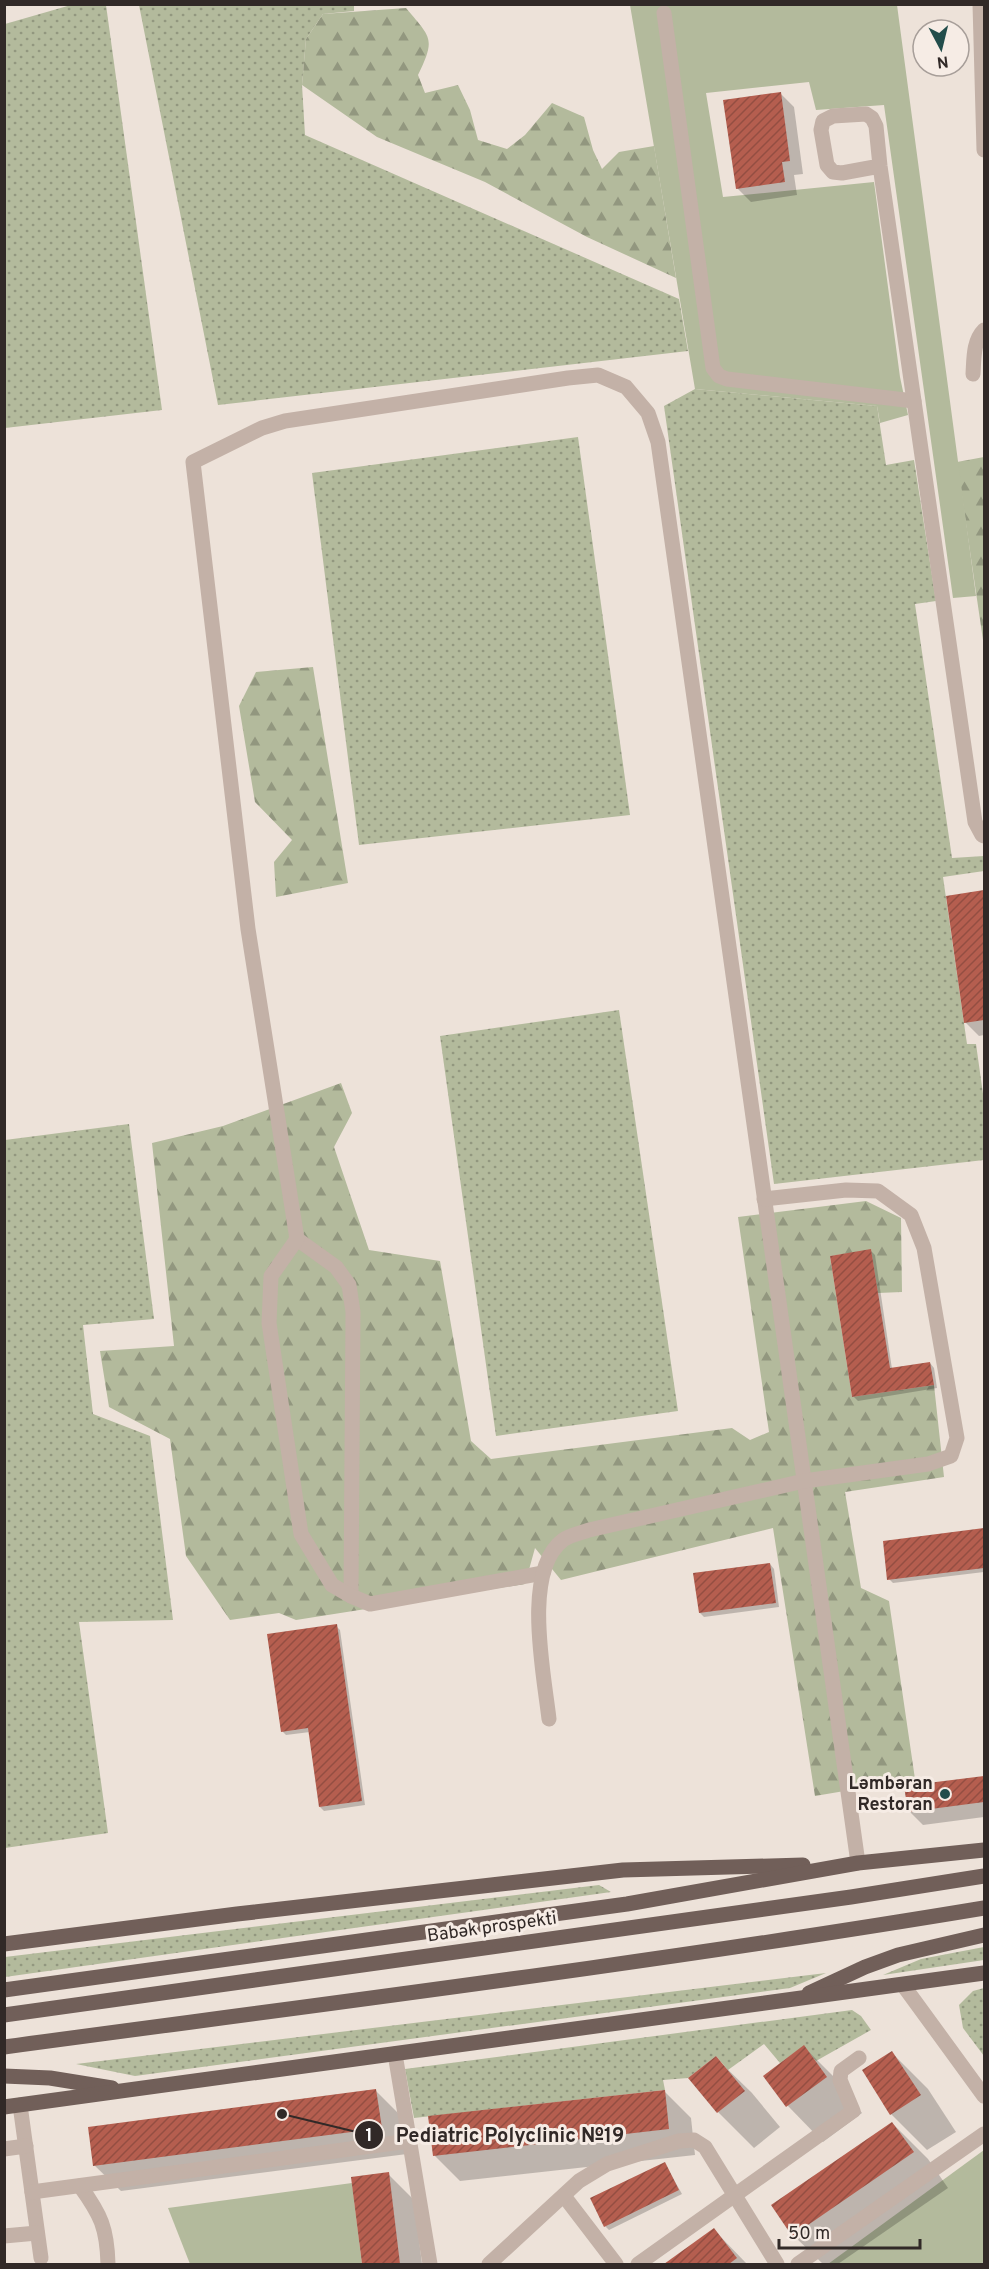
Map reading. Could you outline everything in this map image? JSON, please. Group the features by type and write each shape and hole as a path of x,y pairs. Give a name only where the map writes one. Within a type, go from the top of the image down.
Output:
{"main road":[{"path":"4,1990 627,1904 984,1843"},
{"path":"4,1944 237,1914 623,1870 858,1863 984,1850"},
{"name":"Babək prospekti","path":"4,2015 851,1897 984,1876"},
{"path":"4,2047 564,1971 846,1931 984,1908"},
{"path":"792,2000 865,1967 898,1956 984,1935"},
{"path":"4,2107 984,1973"},
{"path":"4,2076 50,2078 128,2090"}],"street":[{"path":"980,4 984,150"},
{"path":"664,13 713,368 719,376 727,379 914,401"},
{"path":"880,166 842,173 833,171 826,165 820,130 823,121 833,116 866,114 872,118 876,126 975,822 984,836"},
{"path":"973,374 975,346 984,330"},
{"path":"543,1573 370,1604 332,1585 301,1534 269,1323 271,1276 297,1239 248,929 193,462 262,428 285,421 598,375 626,387 648,413 658,442 858,1863"},
{"path":"549,1719 538,1604 543,1573 554,1550 564,1539 589,1530 804,1481 928,1464 951,1456 957,1438 924,1248 911,1215 878,1191 846,1190 764,1199"},
{"path":"297,1239 336,1267 349,1285 352,1312 351,1596"},
{"path":"903,1985 984,2096"},
{"path":"396,2054 430,2265"},
{"path":"638,2265 853,2111 840,2080 841,2071 859,2058"},
{"path":"20,2105 41,2258"},
{"path":"798,2265 984,2134"},
{"path":"32,2192 409,2140"},
{"path":"489,2265 579,2181 607,2164 679,2141 694,2140 705,2147 777,2265"},
{"path":"4,2149 26,2146"},
{"path":"80,2186 98,2211 108,2239 108,2265"},
{"path":"564,2196 616,2265"},
{"path":"4,2236 37,2233"}],"green space":[{"path":"71,5 106,5 162,410 5,428 5,24"},
{"path":"139,5 354,5 354,11 323,14 306,39 302,85 305,135 679,299 688,351 218,405"},
{"path":"630,5 897,5 976,596 953,598 884,105 816,110 809,82 706,93 723,197 874,182 900,377 908,415 880,423 877,406 695,389"},
{"path":"406,8 426,33 428,39 427,53 418,75 425,93 458,85 470,110 478,140 507,149 525,135 552,103 584,117 593,150 602,169 619,152 654,146 676,278 587,237 485,182 377,137 302,85 306,39 323,14"},
{"path":"695,389 877,406 886,465 914,460 936,601 915,604 952,858 984,856 984,871 943,877 967,1044 976,1044 984,1101 984,1160 774,1184 664,406"},
{"path":"578,437 630,815 359,845 312,473"},
{"path":"984,457 984,647 957,462"},
{"path":"313,667 348,883 276,897 274,862 292,840 255,802 239,706 256,672"},
{"path":"619,1010 678,1411 496,1436 440,1036"},
{"path":"341,1083 352,1113 334,1147 369,1250 440,1261 471,1441 491,1459 732,1428 750,1440 769,1432 738,1217 866,1201 901,1218 902,1292 878,1293 871,1250 830,1256 852,1397 934,1385 944,1477 845,1492 861,1588 889,1601 915,1779 815,1796 773,1528 561,1580 535,1548 525,1584 296,1620 279,1613 230,1620 186,1556 170,1439 109,1407 100,1351 174,1346 152,1143 223,1126"},
{"path":"129,1124 154,1319 83,1325 93,1414 150,1436 173,1620 79,1622 108,1833 5,1848 5,1140"},
{"path":"599,1885 611,1892 5,1977 5,1957"},
{"path":"984,1947 984,1960 883,1975 921,1959"},
{"path":"826,1973 790,1988 135,2076 76,2064"},
{"path":"984,1988 984,2056 963,2028 959,2005 973,1991"},
{"path":"852,2010 861,2016 871,2030 816,2061 804,2046 780,2063 764,2044 728,2070 716,2056 688,2078 663,2080 665,2090 414,2118 405,2069"},
{"path":"984,2150 984,2264 828,2264"},
{"path":"352,2183 362,2264 190,2264 168,2208"}],"building":[{"path":"781,92 790,161 782,162 785,182 736,189 723,100"},
{"path":"984,890 984,1020 964,1023 946,896"},
{"path":"871,1249 890,1368 930,1362 934,1385 852,1397 830,1256"},
{"path":"984,1528 984,1568 887,1580 883,1541"},
{"path":"770,1563 776,1603 699,1613 693,1573"},
{"path":"337,1624 362,1801 319,1807 308,1728 281,1732 267,1634"},
{"name":"Ləmbəran Restoran","path":"984,1776 984,1802 908,1812 904,1786"},
{"path":"804,2045 827,2077 786,2107 763,2076"},
{"path":"892,2051 921,2095 890,2115 862,2070"},
{"path":"716,2056 745,2091 717,2113 688,2078"},
{"path":"376,2089 382,2128 93,2166 88,2127"},
{"path":"665,2090 669,2129 433,2156 428,2116"},
{"path":"892,2122 914,2152 792,2236 771,2205"},
{"path":"665,2162 679,2190 604,2227 590,2198"},
{"path":"389,2172 400,2264 362,2264 351,2177"},
{"path":"714,2228 737,2258 729,2264 664,2264"}],"place":[{"name":"Ləmbəran Restoran","path":"945,1794"},
{"name":"Pediatric Polyclinic №19","path":"282,2114"}]}
